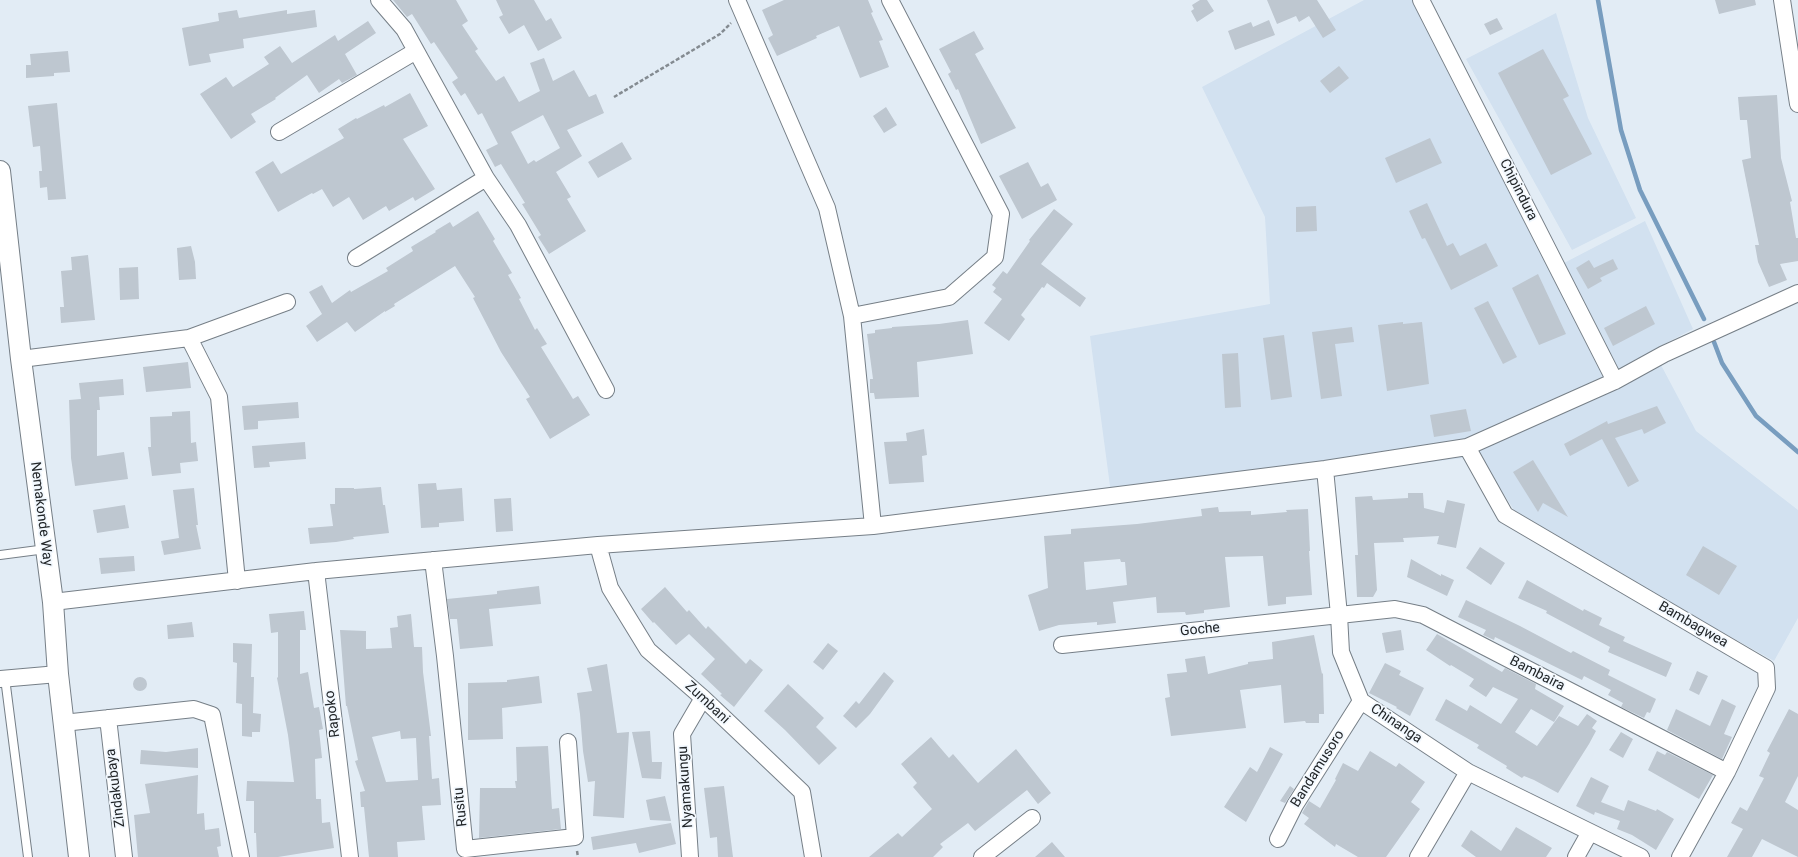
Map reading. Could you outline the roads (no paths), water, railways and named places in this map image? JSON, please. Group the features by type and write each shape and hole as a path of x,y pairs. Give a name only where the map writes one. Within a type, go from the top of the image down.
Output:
{"street":[{"path":"379,0 404,29 486,178 518,225 606,390"},
{"path":"852,316 949,297 995,257 1001,214 890,0"},
{"name":"Chipindura","path":"1421,0 1615,381"},
{"path":"1782,0 1798,104"},
{"path":"740,6 827,208 852,316 873,526"},
{"path":"279,132 416,51"},
{"name":"Nemakonde Way","path":"0,171 21,359 53,602 63,724 79,857"},
{"path":"356,258 486,178"},
{"path":"53,602 316,571 433,560 598,545 873,526 1324,470 1467,447 1615,381 1664,354 1798,293"},
{"path":"21,359 189,338 287,302"},
{"path":"189,338 219,397 237,581"},
{"name":"Bambagwea","path":"1467,447 1506,515 1766,668 1767,688 1727,772 1680,857"},
{"name":"Chinanga","path":"1324,470 1339,615 1341,652 1361,701 1468,772 1641,857"},
{"name":"Zumbani","path":"598,545 610,588 648,650 703,698 802,792 813,857"},
{"name":"Rusitu","path":"433,560 445,656 465,849 575,837 568,742"},
{"name":"Rapoko","path":"316,571 350,857"},
{"name":"Bambaira","path":"1339,615 1395,609 1423,615 1727,772"},
{"name":"Goche","path":"1062,645 1339,615"},
{"path":"2,679 58,674"},
{"name":"Nyamakungu","path":"690,857 682,734 703,698"},
{"name":"Bandamusoro","path":"1278,839 1295,805 1361,701"},
{"path":"63,724 194,709 212,715 241,857"},
{"name":"Zindakubaya","path":"108,718 124,857"},
{"path":"1418,857 1468,772"},
{"path":"982,857 1032,818"},
{"path":"1576,857 1590,832"}],"lane":[{"path":"0,554 46,549"},
{"path":"2,679 28,857"}],"waterway":[{"path":"1598,0 1621,130 1640,190 1704,319"},
{"path":"1714,342 1722,363 1756,416 1798,452"}]}
